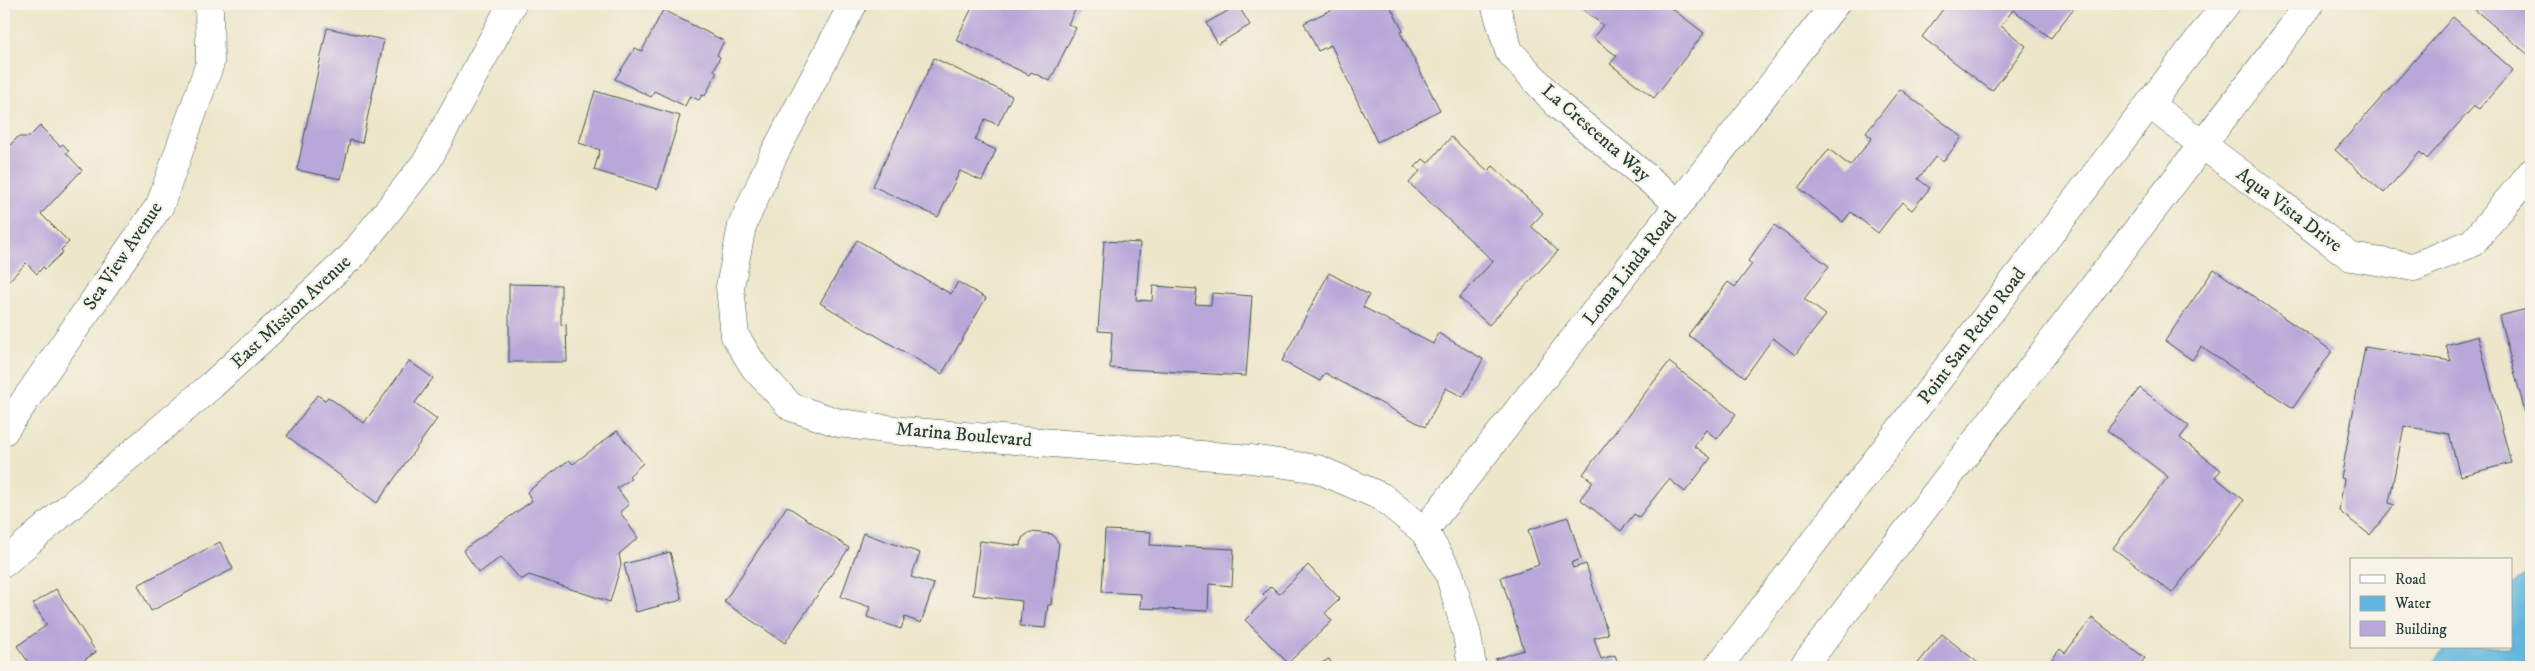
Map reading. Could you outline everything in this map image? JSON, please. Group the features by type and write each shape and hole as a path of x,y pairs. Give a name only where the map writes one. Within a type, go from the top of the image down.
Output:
{"street":[{"name":"Sea View Avenue","path":"4,431 160,205 210,63 208,4"},
{"name":"East Mission Avenue","path":"4,563 212,385 353,255 427,161 512,4"},
{"name":"Marina Boulevard","path":"853,4 773,156 742,226 730,287 736,336 755,368 792,407 839,423 902,431 1251,459 1318,469 1382,496 1424,531 1449,573 1467,635 1472,667"},
{"name":"La Crescenta Way","path":"1495,4 1509,51 1558,105 1679,204"},
{"name":"Loma Linda Road","path":"1424,531 1835,4"},
{"name":"Point San Pedro Road","path":"1718,667 2226,4"},
{"path":"1803,667 2310,4"},
{"name":"Aqua Vista Drive","path":"2149,104 2351,257 2414,267 2472,243 2531,173"}],"water":[{"path":"2531,571 2531,667 2429,667 2446,648 2512,648 2512,585"}],"building":[{"path":"974,4 1078,4 1068,24 1076,28 1050,81 1031,72 1029,75 956,40"},
{"path":"1343,4 1389,4 1403,31 1400,32 1440,110 1377,142 1331,45 1318,51 1304,23"},
{"path":"1575,4 1666,4 1704,33 1654,98 1610,64 1617,56 1593,38 1603,25"},
{"path":"1947,4 2077,4 2051,38 2013,10 2001,26 2026,46 1992,91 1922,37"},
{"path":"2468,4 2531,4 2531,57"},
{"path":"1238,5 1250,25 1218,44 1206,23"},
{"path":"663,10 724,41 717,55 720,57 714,70 717,72 705,96 702,95 699,100 690,96 685,106 654,91 651,97 615,79 635,48 642,51"},
{"path":"2453,17 2513,70 2479,109 2474,106 2427,159 2420,152 2384,193 2335,150"},
{"path":"327,28 384,40 362,143 350,140 341,179 297,170"},
{"path":"934,58 1012,96 998,125 985,119 975,140 996,150 982,181 960,171 938,217 873,186"},
{"path":"1900,89 1962,137 1943,162 1936,156 1918,179 1930,188 1912,210 1902,202 1878,233 1851,212 1843,222 1799,188 1829,149 1850,166 1872,138 1866,133"},
{"path":"595,91 680,116 658,189 594,170 600,150 579,143"},
{"path":"40,126 60,146 63,144 69,151 66,153 82,170 41,214 69,242 61,250 63,252 45,269 43,267 37,274 26,263 4,286 4,151 18,137 29,137"},
{"path":"1451,137 1488,171 1493,166 1543,213 1531,226 1558,251 1489,325 1459,298 1493,261 1409,183 1420,171 1415,167 1423,159 1428,163"},
{"path":"1774,225 1829,266 1804,299 1826,315 1795,355 1773,338 1745,377 1688,335 1728,282 1735,287 1752,264 1748,261"},
{"path":"857,240 951,294 958,282 986,298 942,374 820,303"},
{"path":"1104,241 1140,243 1136,300 1152,301 1153,286 1197,289 1195,304 1211,305 1212,293 1252,296 1246,376 1110,368 1112,332 1098,331"},
{"path":"2214,269 2332,351 2293,408 2201,347 2192,360 2165,341"},
{"path":"1329,273 1369,295 1363,307 1433,344 1438,333 1483,359 1463,397 1446,388 1425,427 1325,373 1320,381 1282,361"},
{"path":"509,284 561,285 561,325 566,324 567,362 509,362"},
{"path":"2531,308 2531,434 2499,316"},
{"path":"2478,336 2511,463 2460,476 2449,434 2404,426 2389,503 2394,505 2370,535 2339,511 2344,479 2341,478 2365,347 2451,361 2446,345"},
{"path":"409,361 433,378 415,403 437,419 377,503 287,436 317,395 325,400 328,397 364,423"},
{"path":"1669,362 1736,414 1717,439 1706,430 1694,446 1711,458 1685,492 1669,479 1639,517 1634,514 1621,531 1580,499 1593,482 1583,474"},
{"path":"2140,388 2189,426 2180,438 2221,470 2215,477 2244,500 2172,593 2113,548 2168,477 2107,430"},
{"path":"617,431 643,463 629,476 631,479 617,488 629,504 620,512 638,538 619,554 621,565 610,602 529,575 521,580 501,557 479,573 463,550 532,501 527,492 569,460 573,464"},
{"path":"787,506 849,548 785,643 724,602"},
{"path":"1568,517 1581,559 1571,563 1573,568 1586,564 1608,634 1594,638 1601,659 1615,655 1619,667 1530,667 1529,664 1519,667 1498,667 1495,659 1524,650 1501,577 1539,565 1528,530"},
{"path":"1105,530 1151,532 1150,545 1234,549 1232,586 1209,584 1208,611 1140,608 1141,594 1102,592"},
{"path":"1030,532 1052,534 1059,544 1051,605 1048,605 1045,628 1020,626 1022,601 973,595 980,541 1021,546 1022,538"},
{"path":"863,533 920,553 911,577 934,584 921,623 905,617 901,629 867,617 870,607 841,597"},
{"path":"220,542 233,569 151,611 138,585"},
{"path":"670,552 682,600 636,612 624,564"},
{"path":"1308,565 1340,599 1325,613 1332,621 1288,663 1245,620 1267,598 1263,594 1271,586 1279,594"},
{"path":"56,589 96,652 74,667 32,667 17,646 47,625 33,604"},
{"path":"2092,618 2145,658 2138,667 2046,667 2060,649 2065,653"},
{"path":"1942,634 1983,667 1915,667"},
{"path":"1329,659 1334,667 1314,667"}]}
